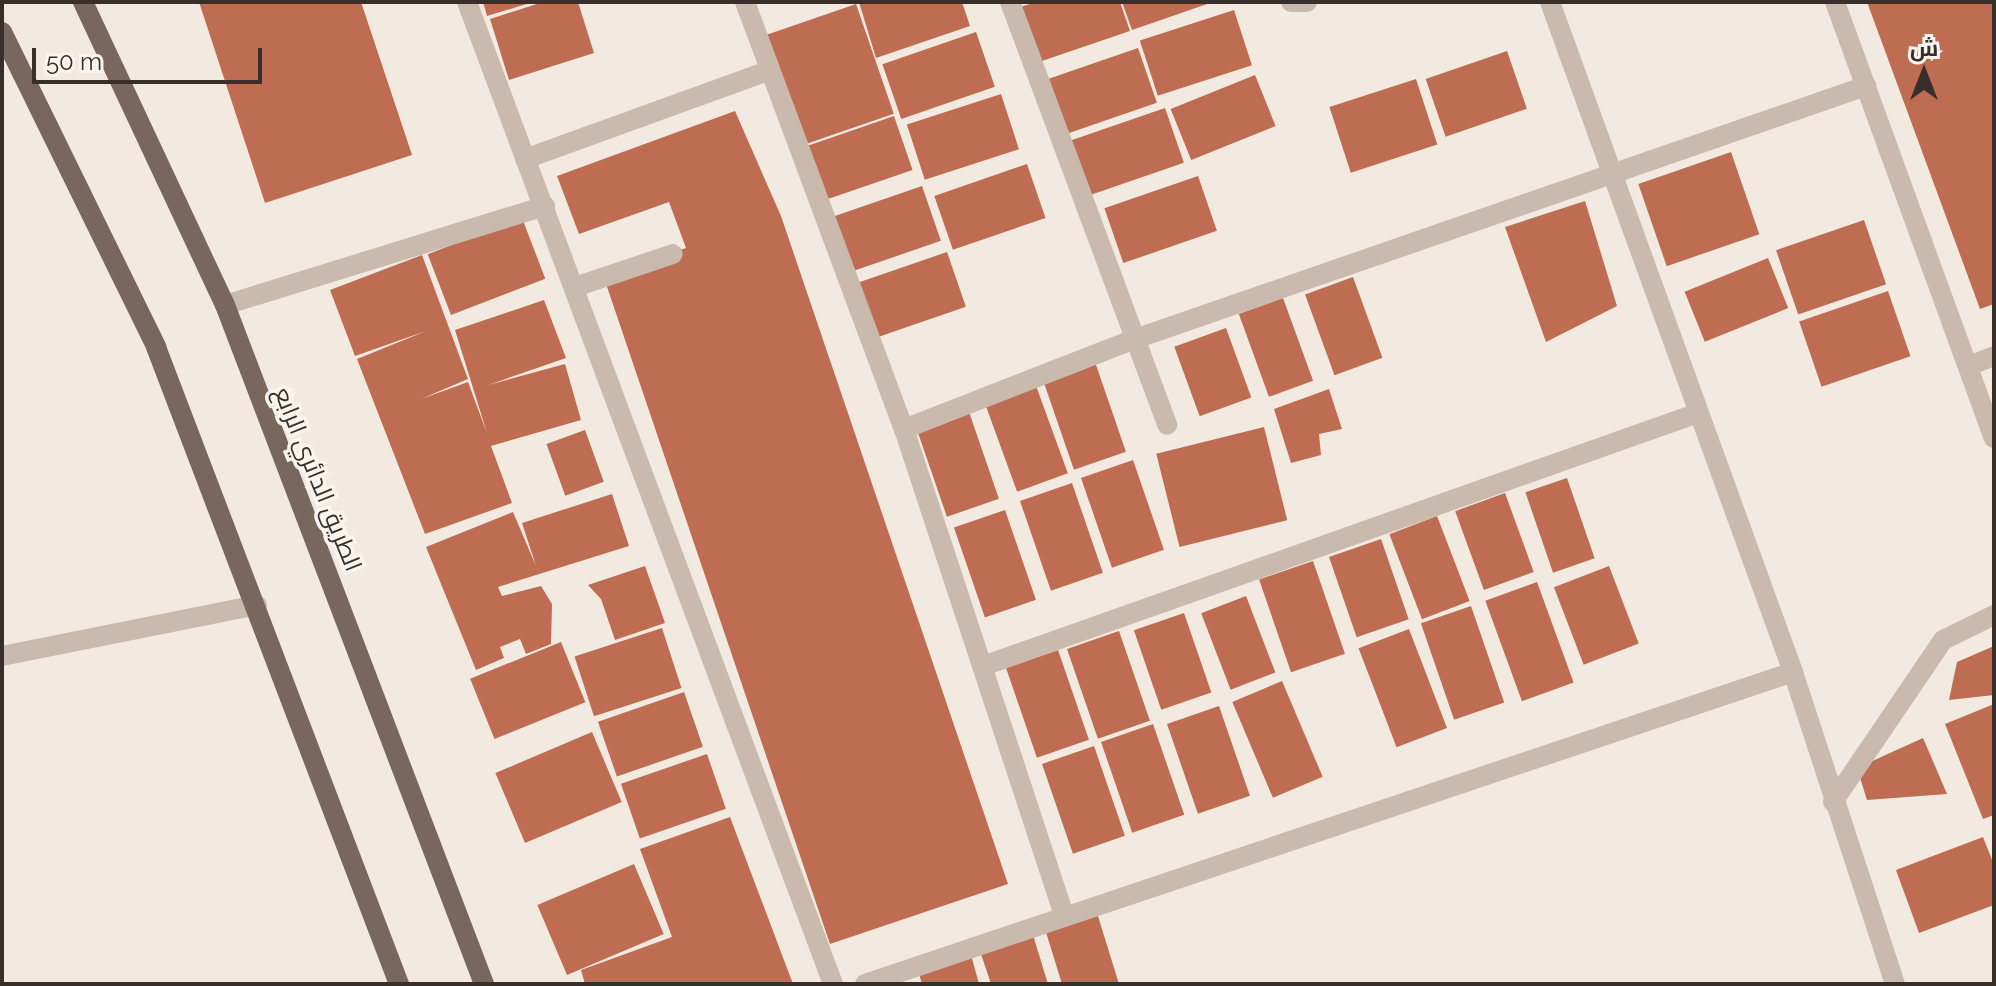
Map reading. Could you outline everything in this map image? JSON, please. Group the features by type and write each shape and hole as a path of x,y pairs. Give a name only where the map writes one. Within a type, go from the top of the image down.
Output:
{"main road":[{"name":"الطريق الدائري الرابع","path":"83,2 225,305 484,984"},
{"path":"2,32 156,347 257,605 399,984"}],"street":[{"path":"467,2 833,984"},
{"path":"745,2 768,71 904,429 986,665 1064,915"},
{"path":"1010,2 1167,425"},
{"path":"1291,2 1307,2"},
{"path":"1550,2 1695,414 1793,672 1895,984"},
{"path":"1835,2 1971,365 1994,438"},
{"path":"525,159 768,71"},
{"path":"904,429 1135,339 1866,86"},
{"path":"225,305 545,206"},
{"path":"575,287 673,254"},
{"path":"1971,365 1994,356"},
{"path":"986,665 1695,414"},
{"path":"2,656 257,605"},
{"path":"1833,802 1943,640 1994,615"},
{"path":"865,984 1793,672"}],"building":[{"path":"199,2 361,2 412,155 265,203"},
{"path":"483,2 530,2 530,3 487,16"},
{"path":"543,2 578,2 594,53 509,80 490,19"},
{"path":"859,2 962,2 970,26 876,58"},
{"path":"1036,2 1120,2 1130,31 1036,63 1017,8"},
{"path":"1122,2 1213,2 1132,30"},
{"path":"1867,2 1994,2 1994,304 1980,309"},
{"path":"856,4 894,114 800,146 762,36"},
{"path":"1234,10 1252,65 1158,96 1140,41"},
{"path":"976,32 995,87 901,119 882,64"},
{"path":"1138,48 1157,103 1063,135 1044,80"},
{"path":"1507,51 1527,109 1446,137 1426,79"},
{"path":"1255,75 1276,126 1191,160 1171,109"},
{"path":"1416,79 1437,145 1351,173 1329,107"},
{"path":"1001,94 1019,149 925,180 907,125"},
{"path":"1165,108 1184,163 1090,195 1071,140"},
{"path":"735,111 781,216 1008,884 830,944 603,275 686,248 669,202 579,234 557,176"},
{"path":"894,116 913,170 820,202 801,148"},
{"path":"1731,152 1759,234 1667,266 1638,184"},
{"path":"1027,164 1046,218 953,250 934,196"},
{"path":"1198,176 1217,231 1123,263 1104,208"},
{"path":"922,186 941,241 847,273 828,218"},
{"path":"1585,201 1617,306 1546,342 1505,227"},
{"path":"522,218 545,279 451,315 428,254"},
{"path":"1864,220 1886,284 1798,315 1776,250"},
{"path":"947,252 966,307 872,339 853,284"},
{"path":"422,255 468,379 421,399 468,382 487,433 455,330 544,300 566,358 488,385 565,364 581,420 491,446 512,503 425,534 357,359 426,331 355,356 330,290"},
{"path":"1768,258 1788,308 1705,342 1685,292"},
{"path":"1353,277 1382,358 1334,375 1305,294"},
{"path":"1888,291 1910,356 1822,387 1799,322"},
{"path":"1283,298 1313,381 1269,397 1239,314"},
{"path":"1226,328 1251,398 1200,416 1174,347"},
{"path":"1095,362 1126,452 1074,470 1043,380"},
{"path":"1035,383 1068,473 1017,492 984,401"},
{"path":"1329,389 1342,429 1319,434 1321,455 1291,463 1274,409"},
{"path":"968,409 999,499 947,517 916,427"},
{"path":"1264,427 1287,520 1180,547 1156,454"},
{"path":"585,430 604,482 565,496 546,444"},
{"path":"1133,460 1164,550 1112,568 1081,478"},
{"path":"1567,478 1595,558 1553,573 1525,492"},
{"path":"1072,483 1103,573 1051,591 1020,501"},
{"path":"1505,493 1534,572 1484,590 1455,511"},
{"path":"612,494 629,546 498,587 502,596 541,586 552,604 551,644 526,654 520,639 500,647 504,658 476,670 426,547 513,512 536,566 522,523"},
{"path":"1005,510 1036,600 985,617 954,528"},
{"path":"1437,516 1470,601 1422,619 1389,534"},
{"path":"1381,539 1409,619 1357,637 1329,557"},
{"path":"1313,561 1345,654 1291,672 1259,580"},
{"path":"645,566 665,623 615,640 601,599 588,585"},
{"path":"1609,566 1639,643 1584,665 1554,587"},
{"path":"1537,582 1574,683 1522,701 1485,601"},
{"path":"1246,596 1275,673 1231,690 1201,613"},
{"path":"1471,606 1504,702 1454,720 1421,623"},
{"path":"1184,613 1211,692 1161,710 1134,630"},
{"path":"662,628 681,688 594,716 575,656"},
{"path":"1409,629 1447,728 1397,747 1359,648"},
{"path":"1119,631 1150,721 1098,739 1067,649"},
{"path":"561,642 585,702 494,739 470,679"},
{"path":"1994,646 1994,695 1949,700 1957,662"},
{"path":"1058,650 1089,740 1037,758 1006,668"},
{"path":"1282,681 1323,777 1273,798 1232,702"},
{"path":"684,692 703,747 617,776 598,722"},
{"path":"1994,704 1994,815 1983,819 1945,724"},
{"path":"1219,706 1250,796 1198,814 1167,724"},
{"path":"1153,724 1184,815 1132,833 1101,742"},
{"path":"592,732 622,802 525,843 495,773"},
{"path":"1923,738 1947,794 1867,800 1857,768"},
{"path":"1094,746 1125,836 1073,854 1042,764"},
{"path":"707,754 726,809 640,838 621,784"},
{"path":"730,817 793,984 585,984 581,970 672,937 640,849"},
{"path":"1983,837 1994,865 1994,905 1919,933 1896,870"},
{"path":"634,864 664,934 567,975 537,905"},
{"path":"1097,913 1119,984 1062,984 1045,929"},
{"path":"1033,935 1048,984 991,984 980,951"},
{"path":"971,955 979,984 922,984 918,970"}]}
